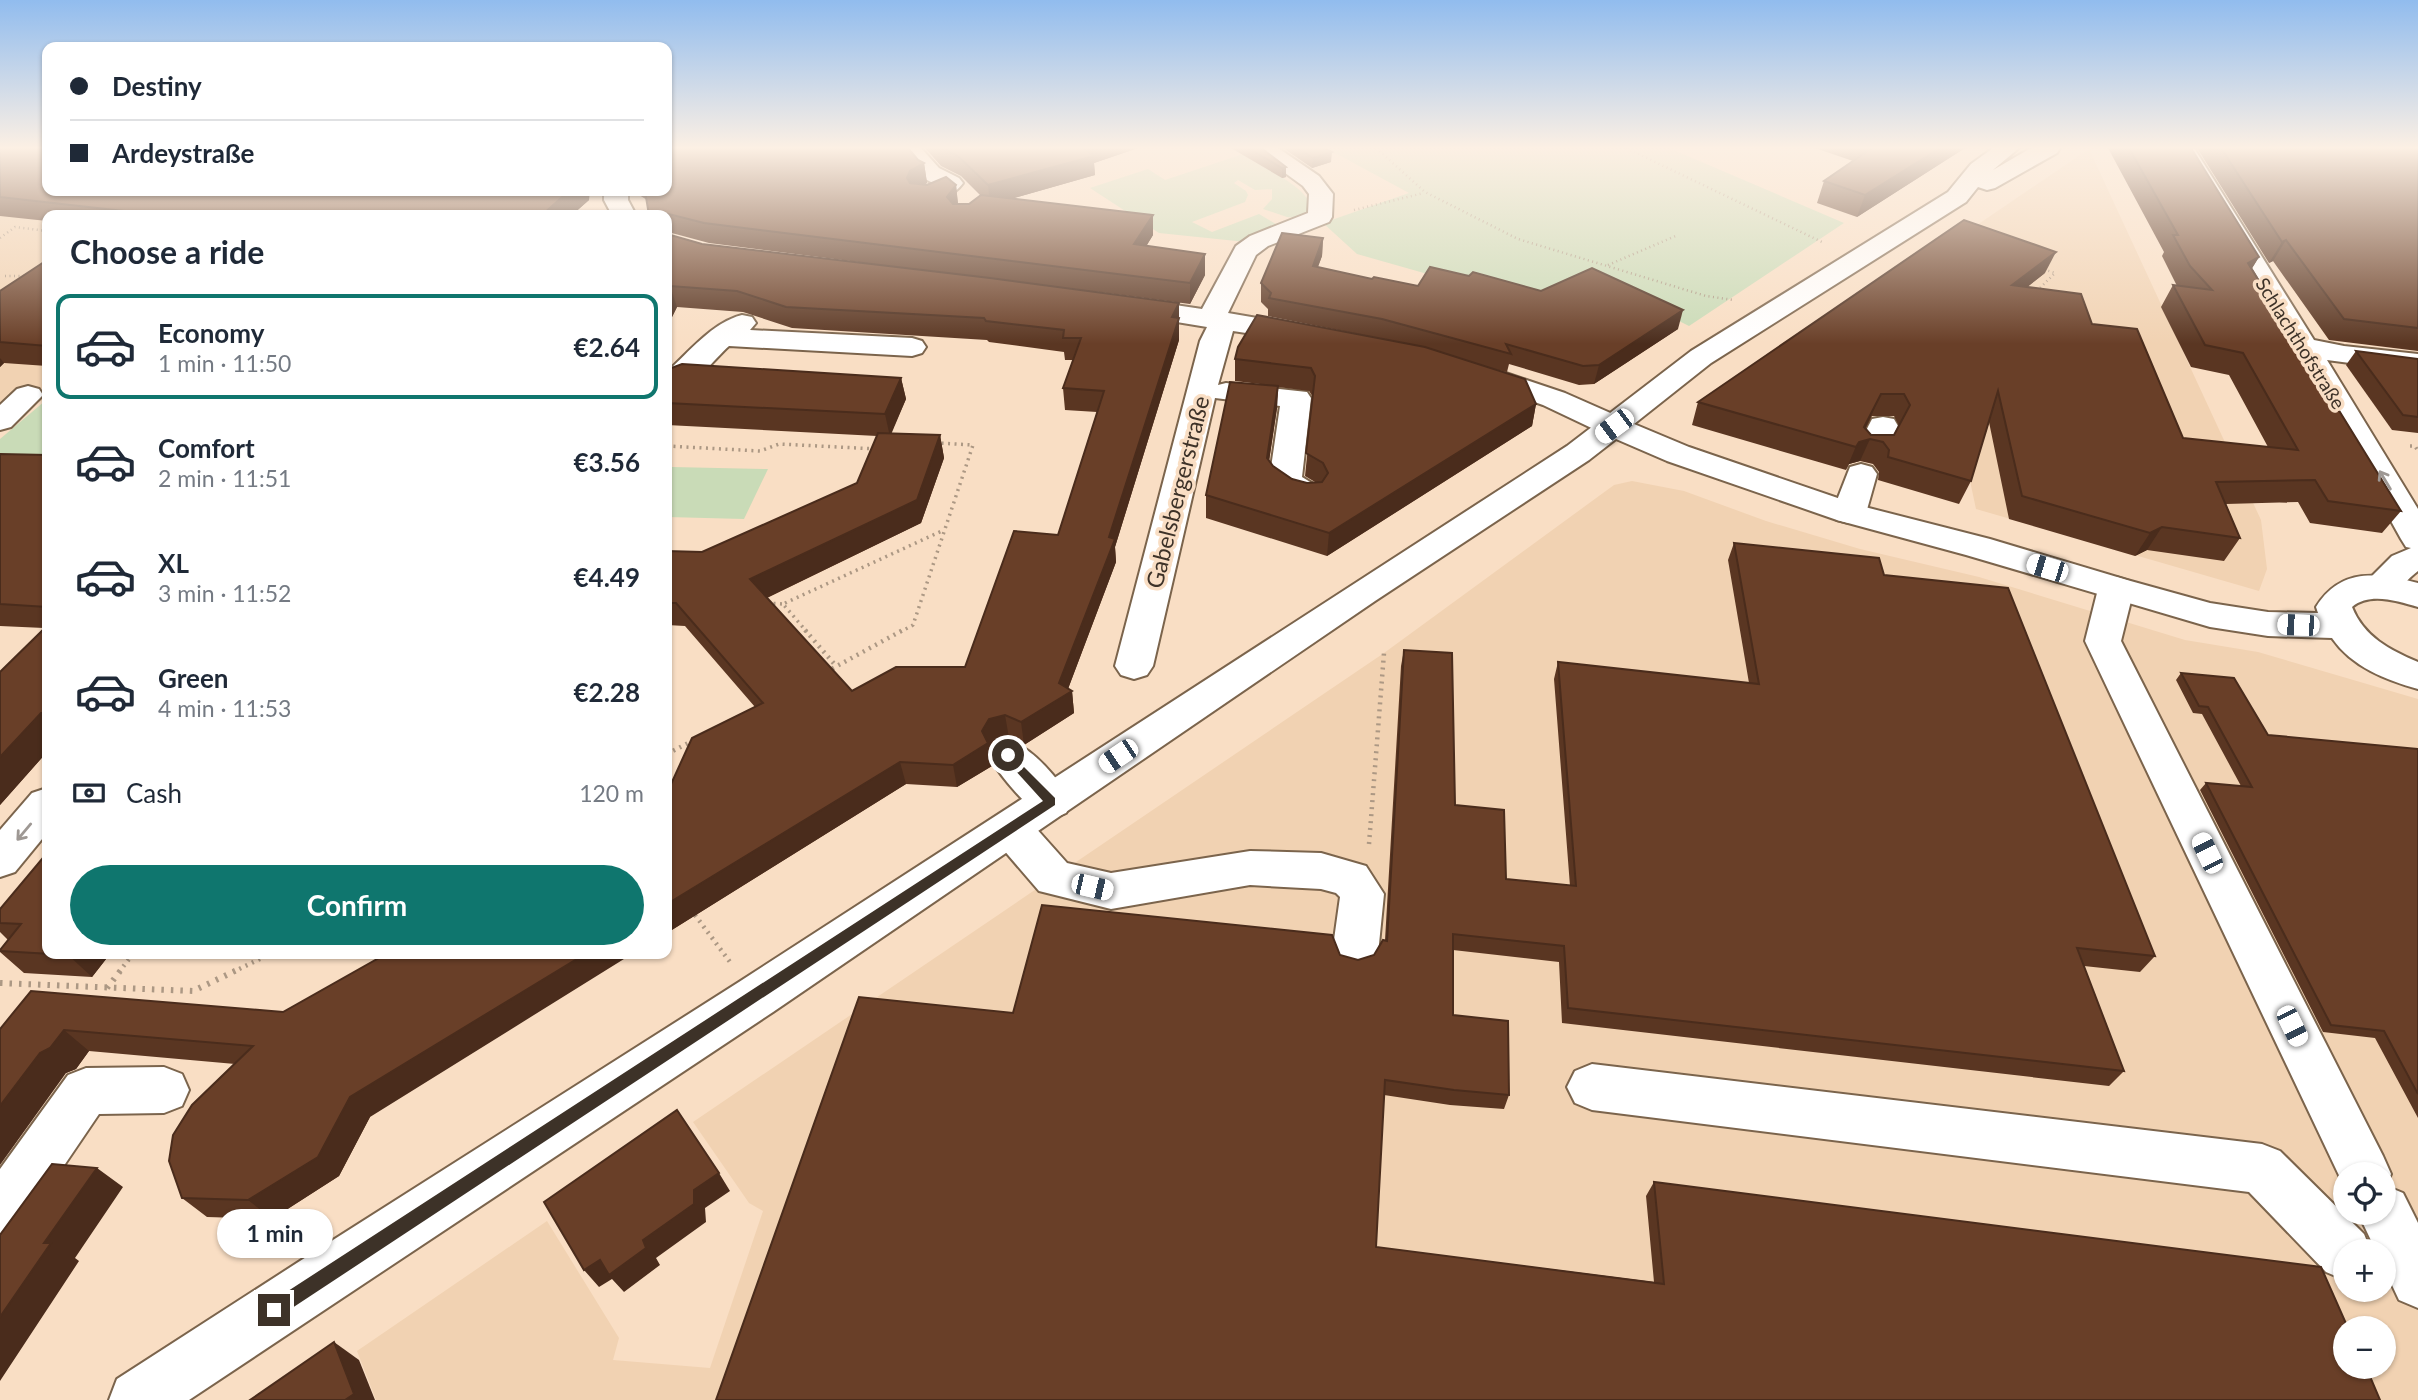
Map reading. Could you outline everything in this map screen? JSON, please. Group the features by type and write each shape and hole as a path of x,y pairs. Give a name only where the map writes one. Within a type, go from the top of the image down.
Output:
{"main road":[{"path":"138,1400 756,997 1578,453 1701,357 1931,213"},
{"name":"Schlachthofstraße","path":"2220,213 2304,346 2418,539"},
{"name":"Gabelsbergerstraße","path":"1134,666 1203,390 1217,319 1245,251 1259,241 1320,217"},
{"path":"2227,226 2259,229"},
{"path":"1106,302 1334,340"},
{"path":"674,381 722,337 757,313"},
{"path":"722,337 912,347"},
{"name":"Schlachthofstraße","path":"2304,346 2344,355 2418,363"},
{"path":"1460,368 1533,391 1678,454 1849,513 1978,547 2210,615 2267,624 2339,626"},
{"path":"1203,390 1296,398 1285,481 1308,495"},
{"path":"0,421 28,395"},
{"path":"1849,513 1872,450"},
{"path":"2378,587 2404,564 2418,556"},
{"path":"2418,596 2378,587 2358,589 2343,594 2334,607 2339,626 2362,649 2418,676"},
{"path":"2116,589 2103,641 2359,1162"},
{"path":"1008,755 1051,802"},
{"path":"0,860 42,810"},
{"path":"1011,829 1054,878 1111,891 1250,868 1321,871 1351,879 1362,894 1355,954"},
{"path":"1592,1087 2262,1169 2333,1241"},
{"path":"0,1213 86,1091 164,1090"},
{"path":"2391,1225 2418,1281"},
{"path":"2396,1287 2418,1302"}],"path":[{"path":"1320,217 1335,213"},
{"path":"1467,213 1518,239 1706,296 1782,306"},
{"path":"1760,213 1817,241 1866,256"},
{"path":"0,238 15,227 42,230"},
{"path":"1607,265 1678,235"},
{"path":"2030,299 2054,273 2042,269"},
{"path":"5,275 35,275"},
{"path":"822,674 913,625 972,445 931,443"},
{"path":"672,447 760,451 779,444 874,450 884,447"},
{"path":"2410,446 2415,446 2418,451"},
{"path":"760,603 783,604 944,530"},
{"path":"783,604 836,666"},
{"path":"1351,879 1369,849 1384,653"},
{"path":"672,751 700,737"},
{"path":"695,915 756,997"},
{"path":"107,988 129,959"},
{"path":"0,983 193,991 260,959"}],"shaded area":[{"path":"42,213 42,401 0,403 0,215"},
{"path":"1994,213 2119,213 2261,520 2267,569 2259,591 1976,509 1956,415 1995,312 2045,273 1955,240"},
{"path":"1632,481 1684,491 1766,521 1860,549 1979,577 2185,640 2258,652 2418,699 2418,1400 376,1400 357,1351 547,1221 619,1338 613,1360 710,1368 763,1211 749,1203 693,1122 1384,653 1614,485"}],"green space":[{"path":"1129,213 1215,213 1192,222 1212,232 1259,214 1281,227 1246,242 1159,233"},
{"path":"1276,213 1308,213 1305,219"},
{"path":"1351,213 1821,213 1844,223 1689,326 1623,293 1540,306 1357,254 1323,223"},
{"path":"42,404 42,463 0,457 0,439"},
{"path":"672,467 768,469 744,519 672,517"}],"building":[{"path":"672,213 1139,213 1153,215 1134,244 1205,254 1190,283 704,223"},
{"path":"2166,213 2232,213 2259,257 2248,263 2401,511 2328,501 2315,480 2216,482 2240,538 2162,527 2150,533 2022,496 1998,391 1971,481 1888,457 1889,450 1883,442 1870,439 1859,442 1856,447 1698,402 1964,220 2056,252 2012,285 2081,294 2092,324 2137,329 2183,438 2298,450 2243,353 2205,345 2173,285 2212,290 2190,266 2173,235 2178,235","holes":["1881,394 1904,394 1910,405 1894,435 1871,435 1864,427"]},
{"path":"2263,213 2418,213 2418,328 2344,319 2286,240 2282,242"},
{"path":"1282,233 1323,238 1313,266 1372,279 1374,277 1418,286 1430,267 1469,276 1473,272 1541,291 1592,268 1683,310 1599,365 1583,366 1506,344 1511,354 1382,319 1269,298 1271,293 1261,283"},
{"path":"672,235 702,244 1179,303 1172,317 1179,318 1109,537 1115,539 1059,683 1072,691 1021,722 1005,715 989,719 982,731 988,743 953,765 900,762 672,901 672,782 692,738 763,703 676,603 672,603 672,551 702,552 857,483 878,433 940,435 917,500 750,579 852,691 896,667 965,667 1014,531 1058,535 1104,391 1063,388 1081,338 1063,338 1064,330 986,321 984,318 786,307 737,291 672,286"},
{"path":"42,263 42,346 0,342 0,291"},
{"path":"1257,315 1425,347 1525,379 1536,404 1329,533 1206,495 1230,382 1278,386 1267,458 1273,466 1292,479 1307,483 1322,482 1328,473 1323,463 1306,453 1315,376 1311,368 1235,359 1238,347"},
{"path":"2356,351 2418,359 2418,417 2403,415"},
{"path":"682,364 901,378 885,414 672,403 672,368"},
{"path":"0,454 42,455 42,607 0,604"},
{"path":"1734,543 1879,558 1884,575 2008,588 2155,956 2077,948 2124,1071 1568,1008 1564,946 1453,934 1453,1015 1508,1021 1509,1095 1385,1080 1376,1247 1664,1284 1654,1182 2321,1267 2333,1294 2333,1302 2336,1302 2343,1316 2333,1316 2333,1379 2371,1379 2380,1400 716,1400 859,997 1013,1013 1042,905 1332,935 1340,955 1358,960 1374,955 1383,940 1387,941 1404,650 1452,653 1455,805 1504,810 1506,879 1576,886 1558,662 1759,684"},
{"path":"42,631 42,713 0,757 0,672"},
{"path":"2181,673 2234,678 2268,735 2418,749 2418,1094 2384,1031 2331,1025 2206,783 2252,787 2208,707 2199,706"},
{"path":"42,859 42,954 0,951 21,924 0,923 0,909"},
{"path":"377,959 577,959 350,1097 318,1157 248,1200 182,1198 169,1161 173,1135 192,1105 253,1046 64,1030 50,1048 40,1053 0,1106 0,1029 31,991 283,1012"},
{"path":"677,1110 719,1173 694,1190 694,1204 643,1240 646,1248 609,1275 600,1260 584,1270 544,1202"},
{"path":"52,1164 97,1168 44,1243 51,1243 0,1317 0,1235"},
{"path":"334,1342 354,1394 345,1400 250,1400"}],"route":[{"path":"274,1310 1051,802 1008,755"}]}
